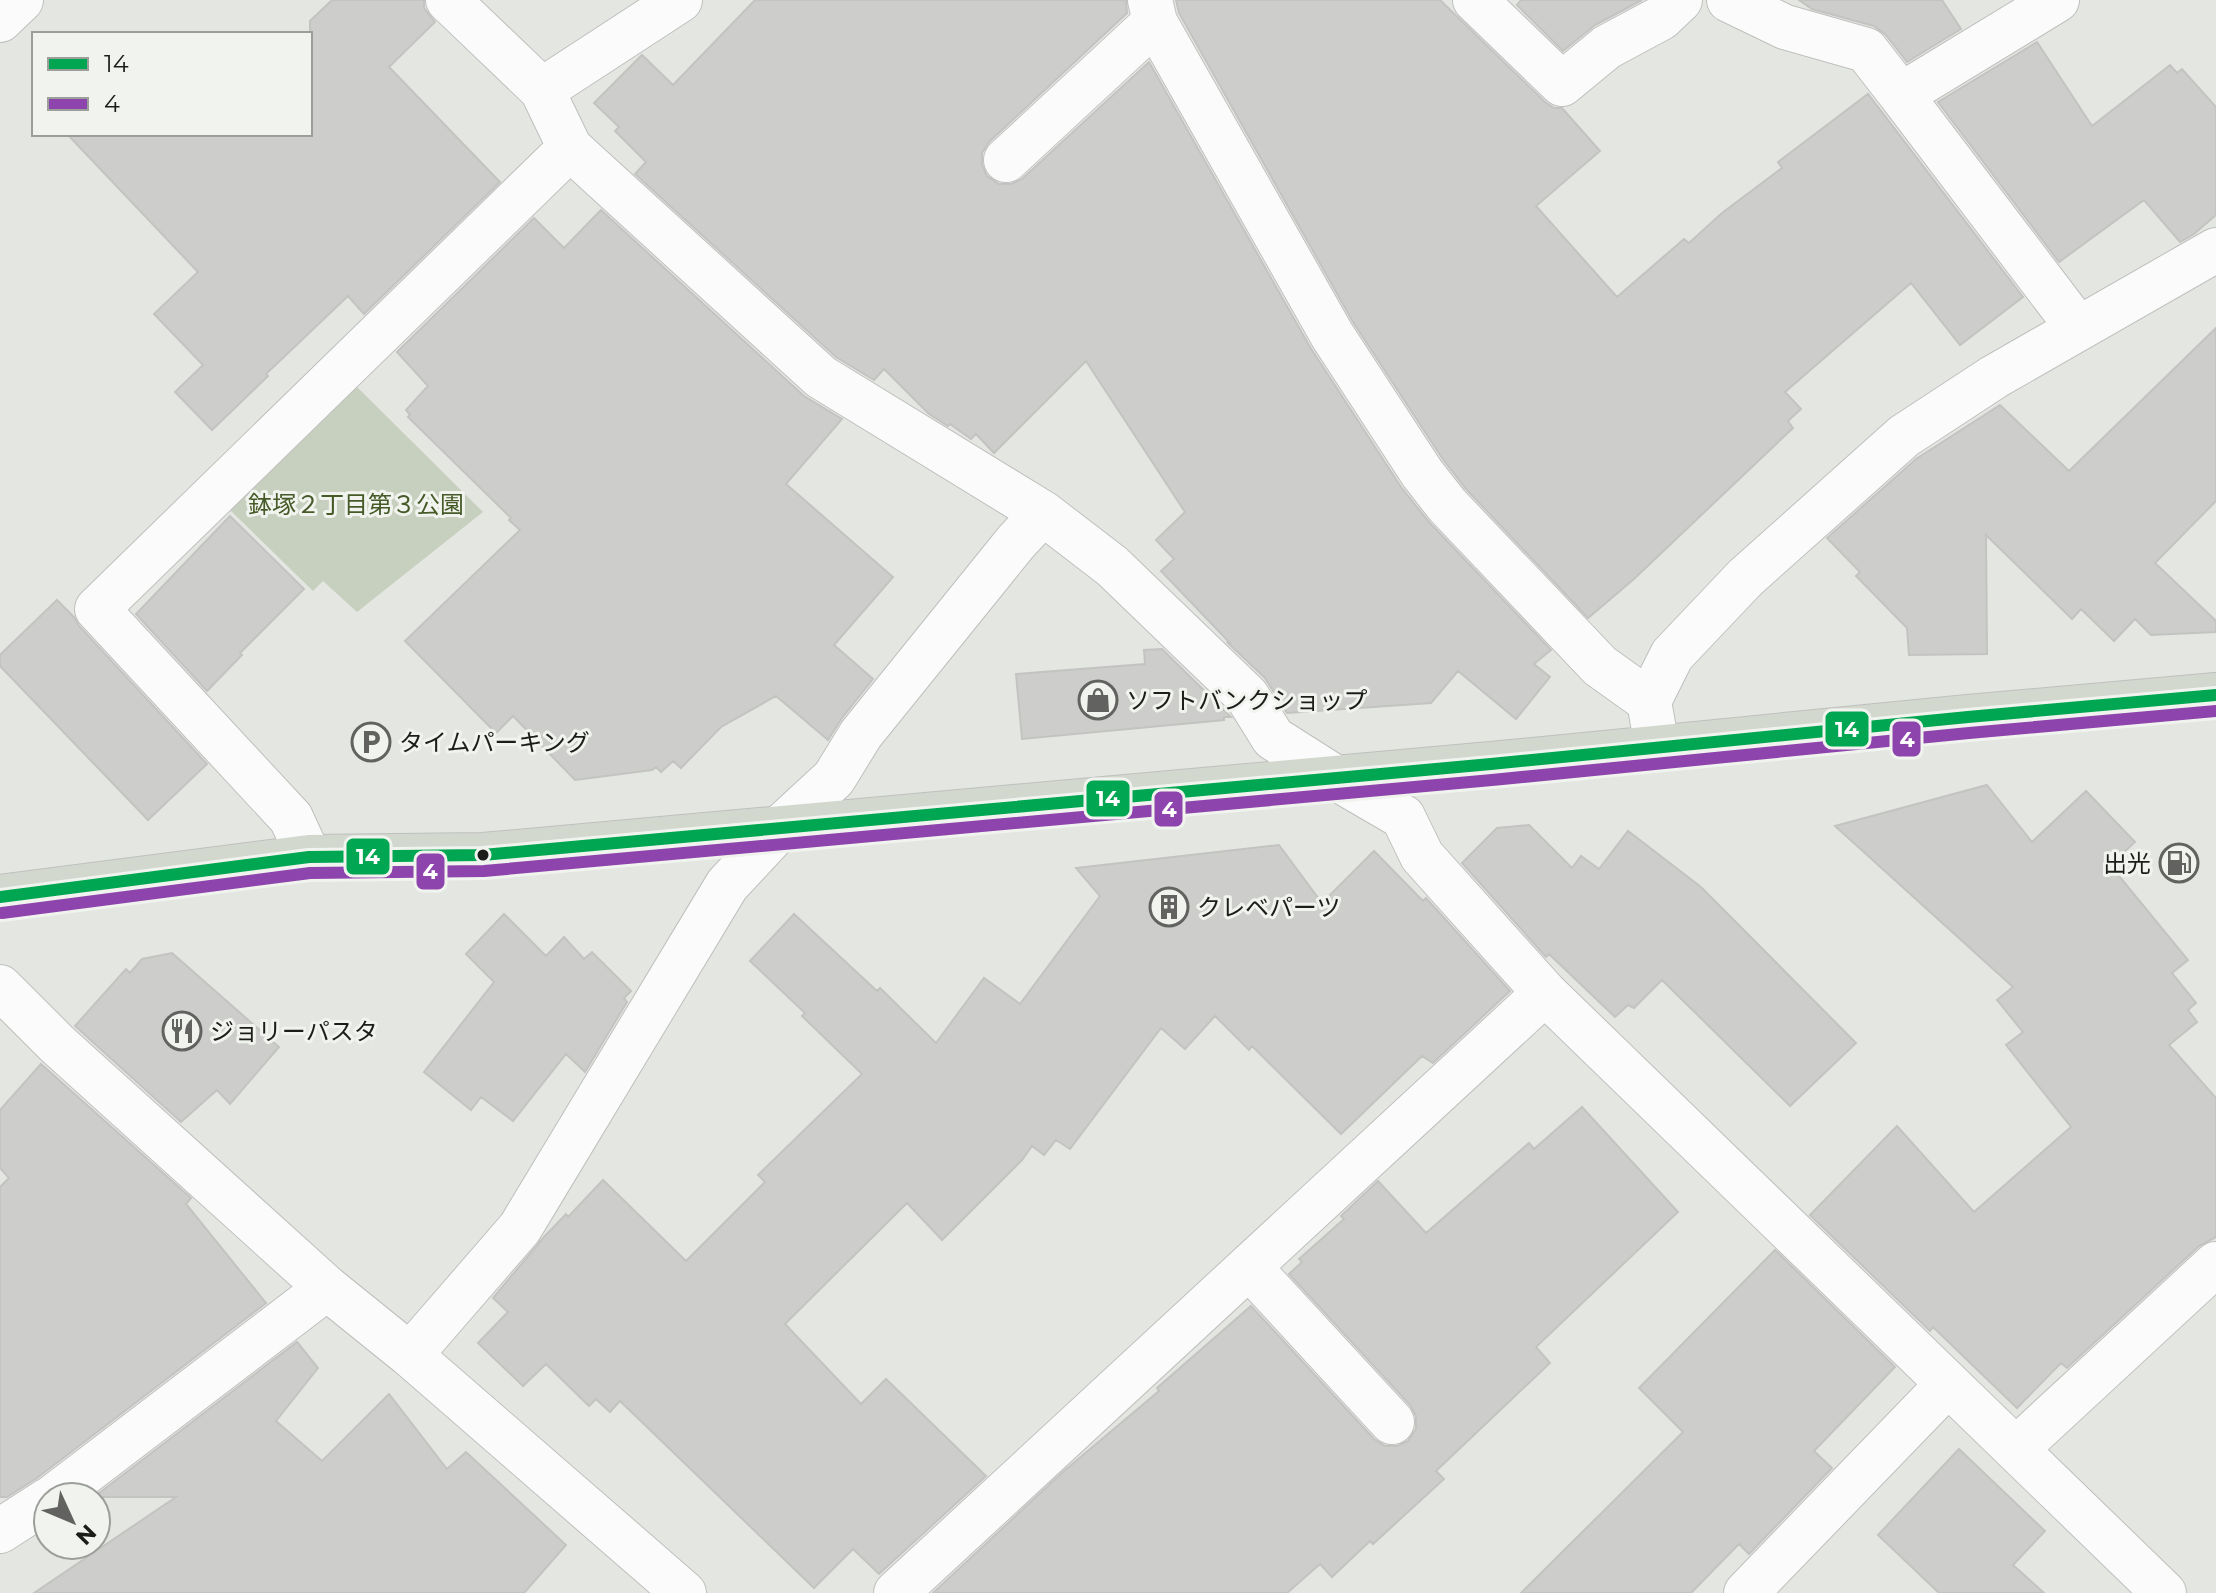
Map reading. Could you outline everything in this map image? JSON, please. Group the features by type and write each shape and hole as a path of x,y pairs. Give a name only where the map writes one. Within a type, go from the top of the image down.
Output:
{"highway":[{"path":"0,897 309,857 483,855 2216,695"}],"street":[{"path":"0,20 21,0"},
{"path":"448,0 542,90 570,148 821,377 1043,513 1112,566 1247,696 1273,738 1403,817 1422,856 1545,993 2164,1593"},
{"path":"542,90 680,0"},
{"path":"1475,0 1562,84 1607,47 1661,18 1680,0"},
{"path":"1729,0 1785,27 1866,50 2078,328"},
{"path":"1901,95 2057,0"},
{"path":"1006,160 1152,11 1332,335 1422,473 1447,505 1600,666 1649,701"},
{"path":"309,857 291,818 97,609 570,148"},
{"path":"1657,747 1649,701 1672,655 1745,578 1904,436 1994,377 2216,250"},
{"path":"410,1355 520,1228 727,885 780,828 834,778 861,734 1016,542 1043,513"},
{"path":"0,987 57,1044 327,1288 410,1355 684,1593"},
{"path":"896,1593 1545,993"},
{"path":"2016,1449 2216,1264"},
{"path":"1249,1267 1392,1422"},
{"path":"72,1481 327,1288"},
{"path":"1746,1593 1948,1384"},
{"path":"0,1531 32,1510"}],"green space":[{"name":"鉢塚２丁目第３公園","path":"355,385 483,512 357,612 323,581 313,591 230,510"}],"building":[{"path":"332,0 424,0 424,8 435,22 389,67 500,182 364,314 348,296 212,430 175,392 203,365 154,314 198,272 69,136 312,136 310,21"},
{"path":"755,0 1126,0 1127,13 989,142 982,153 982,165 987,176 999,184 1011,184 1022,179 1149,62 1310,347 1401,487 1429,522 1551,650 1534,664 1550,677 1516,719 1458,671 1431,703 1287,713 1265,678 1161,571 1174,559 1156,540 1185,512 1086,361 994,453 976,434 971,439 929,414 884,369 874,380 836,357 635,174 646,162 615,131 619,127 594,103 642,55 673,85"},
{"path":"1176,0 1440,0 1545,102 1554,108 1562,108 1600,151 1536,206 1617,297 1684,239 1689,243 1722,213 1782,168 1778,162 1868,94 2023,297 1960,345 1911,283 1785,392 1801,409 1788,421 1793,428 1634,579 1588,618 1466,489 1442,458 1353,322 1179,13"},
{"path":"1521,0 1642,0 1595,25 1563,51 1517,5"},
{"path":"1799,0 1942,0 1961,29 1907,62 1886,35 1874,26 1812,9"},
{"path":"2037,42 2092,126 2170,65 2177,73 2182,69 2216,107 2216,215 2180,242 2144,200 2059,262 1938,102"},
{"path":"601,210 804,396 842,419 786,484 893,577 834,645 873,679 828,740 776,696 721,727 681,768 673,761 661,772 656,767 575,780 513,716 496,733 405,641 520,530 408,417 410,415 406,410 428,386 397,352 534,218 564,248"},
{"path":"2216,328 2216,501 2155,563 2216,621 2216,632 2151,635 2135,619 2114,641 2081,609 2072,619 1986,535 1987,654 1909,655 1907,628 1856,576 1860,572 1827,538 1916,459 2000,405 2069,471"},
{"path":"230,516 304,589 207,691 136,614"},
{"path":"57,600 207,764 148,820 0,666 0,655"},
{"path":"1162,649 1231,717 1022,739 1016,674 1145,664 1144,650"},
{"path":"1987,785 2032,842 2086,791 2135,842 2110,865 2188,960 2172,973 2196,1003 2188,1010 2197,1022 2169,1045 2216,1098 2216,1237 2199,1246 2067,1368 2061,1363 2017,1408 1933,1327 1930,1331 1810,1215 1897,1126 1974,1212 2071,1127 2006,1045 2023,1032 1997,1000 2013,987 1835,826"},
{"path":"1529,825 1572,868 1581,856 1599,869 1628,831 1701,887 1856,1043 1790,1106 1662,980 1634,1008 1628,1005 1615,1017 1549,954 1546,957 1462,863 1497,828"},
{"path":"1279,845 1322,903 1374,851 1423,901 1426,898 1510,991 1433,1063 1422,1056 1341,1134 1252,1046 1249,1050 1215,1016 1185,1049 1161,1028 1070,1149 1056,1140 1044,1155 1032,1146 1022,1160 942,1240 907,1203 785,1324 861,1404 886,1379 986,1476 879,1574 853,1549 814,1588 620,1401 610,1412 596,1399 589,1406 546,1364 523,1386 478,1343 508,1312 493,1298 544,1237 603,1180 686,1261 765,1182 758,1175 862,1074 802,1016 805,1013 750,961 794,914 877,991 880,988 936,1043 984,978 1020,1004 1100,896 1076,868"},
{"path":"504,914 546,956 564,937 584,959 592,952 631,991 624,998 627,1002 585,1072 566,1054 513,1121 481,1097 471,1110 424,1072 494,982 466,954"},
{"name":"ジョリーパスタ","path":"172,953 279,1047 230,1104 217,1090 181,1122 75,1026 126,969 130,973 142,959"},
{"path":"41,1064 191,1198 186,1204 266,1303 37,1478 7,1497 0,1497 0,1187 9,1178 0,1168 0,1110"},
{"path":"1582,1107 1678,1212 1536,1347 1550,1363 1436,1471 1444,1479 1332,1577 1320,1564 1287,1593 933,1593 1064,1471 1159,1391 1157,1388 1251,1306 1374,1439 1385,1446 1397,1446 1408,1441 1416,1429 1416,1416 1410,1405 1289,1274 1302,1262 1299,1259 1344,1219 1341,1216 1378,1181 1426,1233 1529,1143 1534,1149"},
{"path":"1775,1250 1895,1367 1814,1451 1832,1468 1749,1554 1739,1544 1691,1593 1521,1593 1683,1432 1639,1388"},
{"path":"297,1342 318,1368 276,1421 322,1461 389,1394 447,1469 466,1452 566,1545 524,1593 34,1593 81,1561 112,1561 112,1540 176,1497 112,1497 112,1483"},
{"path":"1959,1449 2045,1531 2013,1565 2044,1593 1939,1593 1878,1535"}],"transit line":[{"name":"14","path":"0,897 309,857 483,855 2216,695"},
{"name":"4","path":"2,913 310,873 484,871 2216,711"}],"place":[{"name":"ソフトバンクショップ","path":"1098,700"},
{"name":"タイムパーキング","path":"371,742"},
{"name":"出光","path":"2179,863"},
{"name":"クレベパーツ","path":"1169,907"},
{"name":"ジョリーパスタ","path":"182,1031"}]}
